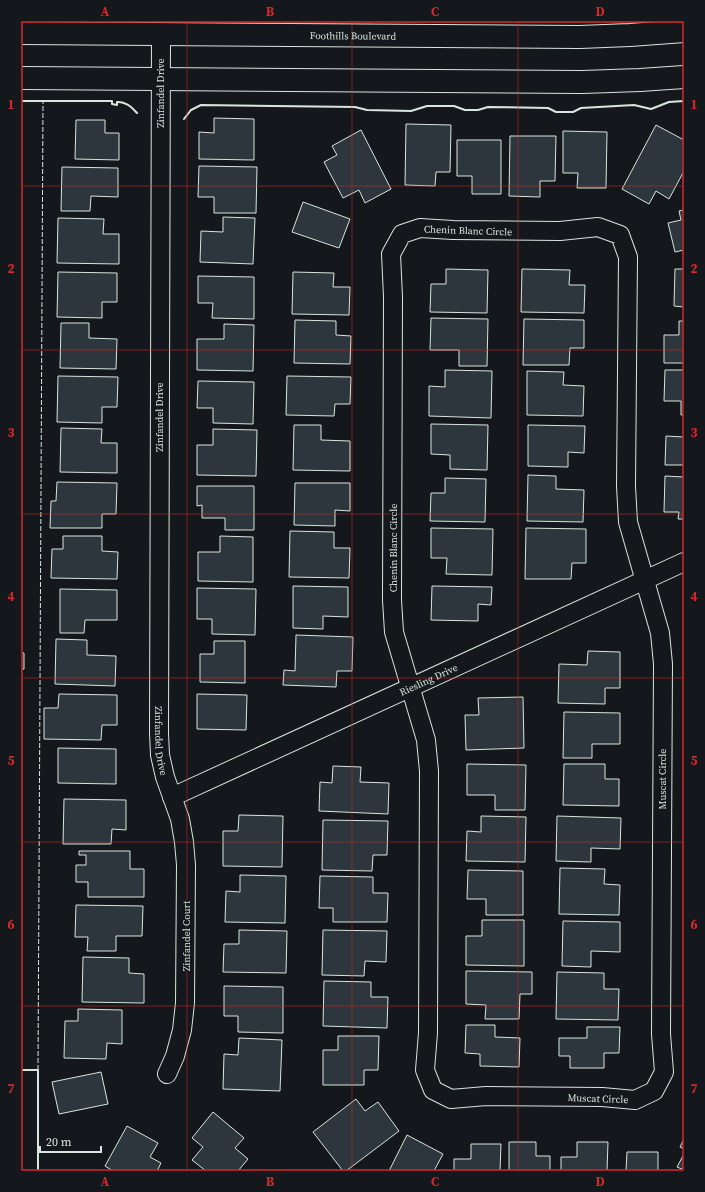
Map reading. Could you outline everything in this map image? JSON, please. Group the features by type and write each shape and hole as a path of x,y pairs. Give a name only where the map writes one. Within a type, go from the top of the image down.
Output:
{"main road":[{"name":"Foothills Boulevard","path":"21,33 573,37 630,28 684,31"},
{"path":"21,78 582,82 684,77"}],"street":[{"name":"Zinfandel Drive","path":"161,34 159,733 161,762 172,797"},
{"name":"Chenin Blanc Circle","path":"411,688 394,632 392,600 393,297 391,254 402,234 420,228 453,230 560,231 598,227 620,235 628,258 626,486 628,522 645,580"},
{"name":"Riesling Drive","path":"172,797 684,562"},
{"name":"Muscat Circle","path":"411,688 426,740 428,771 428,1033 425,1070 434,1090 451,1099 486,1096 602,1097 635,1100 654,1091 664,1072 661,1034 663,664 660,633 645,580"},
{"name":"Zinfandel Court","path":"167,1074 175,1056 182,1030 186,1003 186,865 180,820 172,797"}],"building":[{"path":"214,118 254,119 254,160 199,159 199,132 214,133"},
{"path":"76,120 105,120 105,133 119,133 119,160 75,159"},
{"path":"406,124 451,125 450,172 436,172 435,186 405,185"},
{"path":"656,125 684,140 684,171 669,199 656,191 649,204 622,189"},
{"path":"361,130 391,189 365,203 359,190 343,198 324,162 337,155 332,146"},
{"path":"563,131 607,132 606,188 577,188 578,173 563,173"},
{"path":"510,136 556,136 555,181 540,181 540,197 509,196"},
{"path":"457,140 501,140 501,194 472,194 472,176 457,176"},
{"path":"199,166 257,167 256,213 214,213 214,197 198,197"},
{"path":"62,167 118,168 118,197 91,196 90,211 61,211"},
{"path":"303,202 350,219 339,248 292,232"},
{"path":"684,210 684,250 675,252 668,223 681,220 679,211"},
{"path":"223,217 255,218 253,264 200,262 201,231 223,232"},
{"path":"58,218 104,219 103,234 119,234 119,264 57,263"},
{"path":"446,269 488,270 487,313 430,312 431,284 446,284"},
{"path":"522,269 570,270 569,285 585,285 584,313 521,312"},
{"path":"675,269 684,269 684,307 674,306"},
{"path":"58,272 117,273 117,302 102,302 102,318 57,317"},
{"path":"293,272 334,273 333,287 350,287 349,315 292,314"},
{"path":"198,276 254,277 254,319 212,318 213,303 198,303"},
{"path":"431,318 488,319 487,366 459,366 459,350 430,350"},
{"path":"524,319 584,320 584,348 570,348 569,365 523,365"},
{"path":"295,320 336,321 336,335 351,336 350,364 294,363"},
{"path":"679,321 684,321 684,363 664,363 664,335 679,335"},
{"path":"61,323 89,323 89,338 117,339 116,369 60,368"},
{"path":"224,324 254,325 253,371 197,370 197,339 224,339"},
{"path":"445,370 492,371 491,418 429,416 429,386 445,387"},
{"path":"665,370 684,370 684,415 681,415 681,401 664,401"},
{"path":"527,371 564,372 563,385 584,386 583,416 527,415"},
{"path":"58,376 118,377 117,407 102,407 102,423 57,422"},
{"path":"287,376 351,377 350,404 335,404 334,416 286,415"},
{"path":"198,381 254,382 253,424 213,423 213,408 197,408"},
{"path":"431,424 488,425 487,470 450,469 450,455 431,454"},
{"path":"294,425 321,425 321,440 350,441 350,471 293,470"},
{"path":"528,425 585,426 584,453 568,452 568,467 528,466"},
{"path":"61,428 102,429 101,443 117,443 117,473 60,472"},
{"path":"213,429 257,430 256,476 197,475 197,445 213,445"},
{"path":"666,436 684,437 684,465 665,465"},
{"path":"528,475 556,476 556,489 584,490 583,522 527,521"},
{"path":"665,476 684,477 684,519 678,519 679,512 664,512"},
{"path":"445,478 486,479 485,522 430,521 431,493 445,493"},
{"path":"57,482 117,483 116,514 102,514 102,528 50,528 51,501 56,501"},
{"path":"295,483 350,483 350,511 335,510 335,526 294,525"},
{"path":"197,486 254,486 254,530 225,530 225,518 202,518 202,505 197,506"},
{"path":"431,528 493,529 492,575 446,574 447,558 431,558"},
{"path":"526,528 586,529 586,563 572,563 571,579 525,579"},
{"path":"290,531 334,532 334,548 350,548 349,578 289,577"},
{"path":"63,536 102,536 102,551 118,552 117,579 51,578 52,549 63,549"},
{"path":"220,536 253,537 253,582 198,581 198,552 220,552"},
{"path":"293,586 348,587 348,617 323,616 323,629 293,628"},
{"path":"432,586 492,587 491,605 478,604 478,621 431,620"},
{"path":"197,588 256,589 255,635 212,634 212,619 197,619"},
{"path":"60,589 117,590 117,620 85,620 84,633 60,633"},
{"path":"296,635 353,637 352,671 337,671 336,687 283,685 284,670 295,671"},
{"path":"56,639 87,640 87,655 116,656 115,686 55,684"},
{"path":"214,641 245,641 245,683 200,682 200,654 214,654"},
{"path":"588,651 620,652 620,688 605,688 605,704 558,703 559,664 587,665"},
{"path":"21,653 24,653 24,669 21,669"},
{"path":"59,694 117,695 117,725 102,725 101,740 44,739 44,708 58,708"},
{"path":"197,694 247,695 246,730 197,729"},
{"path":"523,697 524,748 466,750 465,715 479,715 478,698"},
{"path":"564,712 620,713 620,744 592,744 592,758 563,758"},
{"path":"58,748 116,749 116,784 58,783"},
{"path":"467,764 526,765 525,810 495,810 495,795 467,795"},
{"path":"564,764 605,764 605,779 619,779 619,806 563,805"},
{"path":"333,766 361,767 360,782 389,783 388,814 319,811 320,782 332,783"},
{"path":"64,799 126,800 126,830 112,829 111,844 63,844"},
{"path":"239,815 283,816 282,867 223,866 223,831 238,831"},
{"path":"481,816 526,817 525,862 466,861 467,831 481,832"},
{"path":"557,816 621,818 620,849 591,848 591,862 556,861"},
{"path":"323,820 388,821 387,855 373,855 372,871 322,870"},
{"path":"79,851 130,851 130,869 144,869 144,897 88,897 88,882 76,882 76,865 86,865 86,855 79,855"},
{"path":"560,868 605,869 604,884 620,885 619,915 559,914"},
{"path":"468,870 523,871 523,915 486,915 486,899 467,899"},
{"path":"240,875 286,876 285,923 225,922 226,891 240,892"},
{"path":"320,876 373,877 373,893 388,893 387,922 333,922 333,908 319,908"},
{"path":"76,905 143,906 142,936 116,936 116,951 87,951 88,937 75,937"},
{"path":"482,920 524,920 524,966 466,965 466,936 482,936"},
{"path":"563,921 620,922 620,952 591,951 591,967 562,966"},
{"path":"239,930 287,931 286,973 223,972 224,944 239,944"},
{"path":"323,930 387,931 386,962 365,961 364,976 322,975"},
{"path":"83,957 129,958 129,973 144,974 144,1003 82,1002"},
{"path":"466,971 532,972 532,994 520,994 519,1019 485,1019 486,1005 466,1004"},
{"path":"557,972 604,973 604,989 619,989 618,1020 556,1019"},
{"path":"324,981 371,982 371,997 388,997 387,1028 323,1026"},
{"path":"224,986 283,987 283,1033 238,1032 238,1016 224,1016"},
{"path":"78,1009 122,1010 122,1044 107,1043 106,1059 64,1058 65,1021 78,1021"},
{"path":"466,1025 495,1025 495,1037 520,1038 519,1067 480,1066 480,1054 465,1053"},
{"path":"587,1027 620,1027 619,1053 604,1053 604,1068 570,1068 570,1056 559,1056 559,1038 587,1038"},
{"path":"338,1036 379,1036 378,1070 364,1070 364,1085 323,1085 323,1050 338,1050"},
{"path":"239,1038 282,1040 280,1091 223,1089 224,1054 238,1055"},
{"path":"101,1072 108,1104 59,1114 52,1082"},
{"path":"356,1099 365,1111 378,1102 399,1131 346,1171 343,1171 313,1132"},
{"path":"213,1112 244,1138 235,1148 248,1159 238,1171 206,1171 192,1160 203,1147 192,1138"},
{"path":"127,1126 158,1143 150,1157 161,1163 157,1171 113,1171 105,1166"},
{"path":"407,1135 443,1154 434,1171 389,1171"},
{"path":"684,1139 684,1149 680,1147"},
{"path":"509,1142 536,1142 536,1156 550,1156 550,1171 509,1171"},
{"path":"577,1142 608,1142 607,1171 561,1171 561,1157 577,1157"},
{"path":"471,1144 501,1144 500,1171 454,1171 454,1159 471,1159"},
{"path":"627,1152 658,1152 658,1171 626,1171"},
{"path":"684,1154 684,1170 677,1167"}],"fence":[{"path":"38,1070 43,101"}],"wall":[{"path":"21,101 112,101 112,104 117,105 117,102 126,103 137,113"},
{"path":"184,119 191,110 201,105 355,107 367,110 411,111 427,106 454,106 465,110 478,110 488,107 548,108 556,112 573,112 581,108 634,105 651,109 669,102 684,101"},
{"path":"21,1070 38,1070 38,1171"}]}
